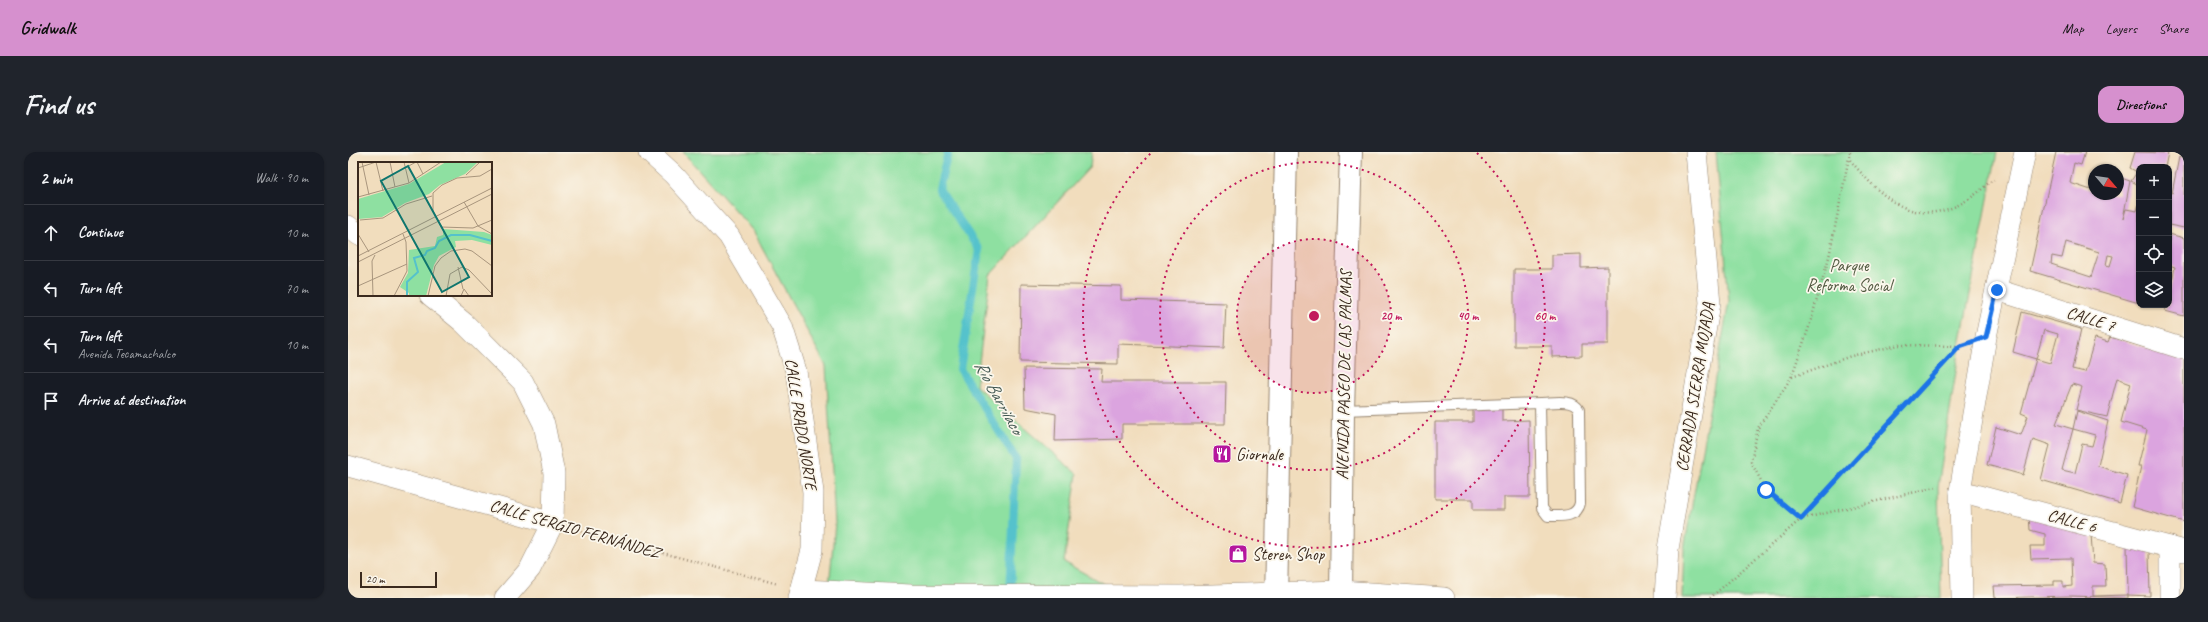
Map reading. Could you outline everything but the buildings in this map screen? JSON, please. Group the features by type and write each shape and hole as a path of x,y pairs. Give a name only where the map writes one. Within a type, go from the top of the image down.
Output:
{"main road":[{"path":"1276,595 1286,152"},
{"name":"AVENIDA PASEO DE LAS PALMAS","path":"1341,594 1342,410 1351,152"}],"street":[{"name":"CALLE PRADO NORTE","path":"649,152 673,174 729,236 782,326 796,371 813,492 812,550 800,594"},
{"name":"CERRADA SIERRA MOJADA","path":"1665,598 1668,549 1710,303 1696,152"},
{"path":"1962,598 1960,491 1986,337 2025,152"},
{"path":"348,226 358,234"},
{"name":"CALLE 7","path":"1997,290 2184,349"},
{"path":"431,296 464,324 523,382 544,424 554,473 553,523 530,569 505,598"},
{"name":"CALLE SERGIO FERNÁNDEZ","path":"348,466 553,523"},
{"name":"CALLE 6","path":"1960,491 2177,549"},
{"path":"2170,598 2177,549"},
{"path":"800,594 1085,595 1179,597 1341,594 1444,598"}],"lane":[{"path":"1342,410 1567,402 1577,406 1579,410 1580,503 1576,513 1570,515 1548,516 1542,508 1540,403"}],"path":[{"path":"1801,519 1766,490 1751,462 1758,428 1791,378 1809,326 1829,257 1850,160 1850,152"},
{"path":"1850,160 1870,184 1900,208 1928,213 1956,206 1977,194 1992,181 1996,180"},
{"path":"1791,378 1851,356 1898,345 1960,346 1986,337"},
{"path":"1710,598 1801,519 1960,346"},
{"path":"1801,519 1938,487 1948,486 1960,491"},
{"name":"CALLE SERGIO FERNÁNDEZ","path":"553,523 800,594"}],"green space":[{"path":"683,152 1092,152 1090,167 990,275 976,386 1077,474 1064,562 1129,598 828,598 835,523 826,366 754,232"},
{"name":"Parque Reforma Social","path":"1716,152 1997,152 1960,346 1938,487 1941,598 1682,598 1684,549 1729,301"}],"waterway":[{"name":"Río Barrilaco","path":"948,152 939,189 979,250 960,369 1016,459 1010,595"}],"place":[{"name":"Giornale","path":"1222,454"},
{"name":"Steren Shop","path":"1238,554"}],"route":[{"path":"1766,490 1801,519 1960,346 1969,341 1986,337 1997,290"}]}
